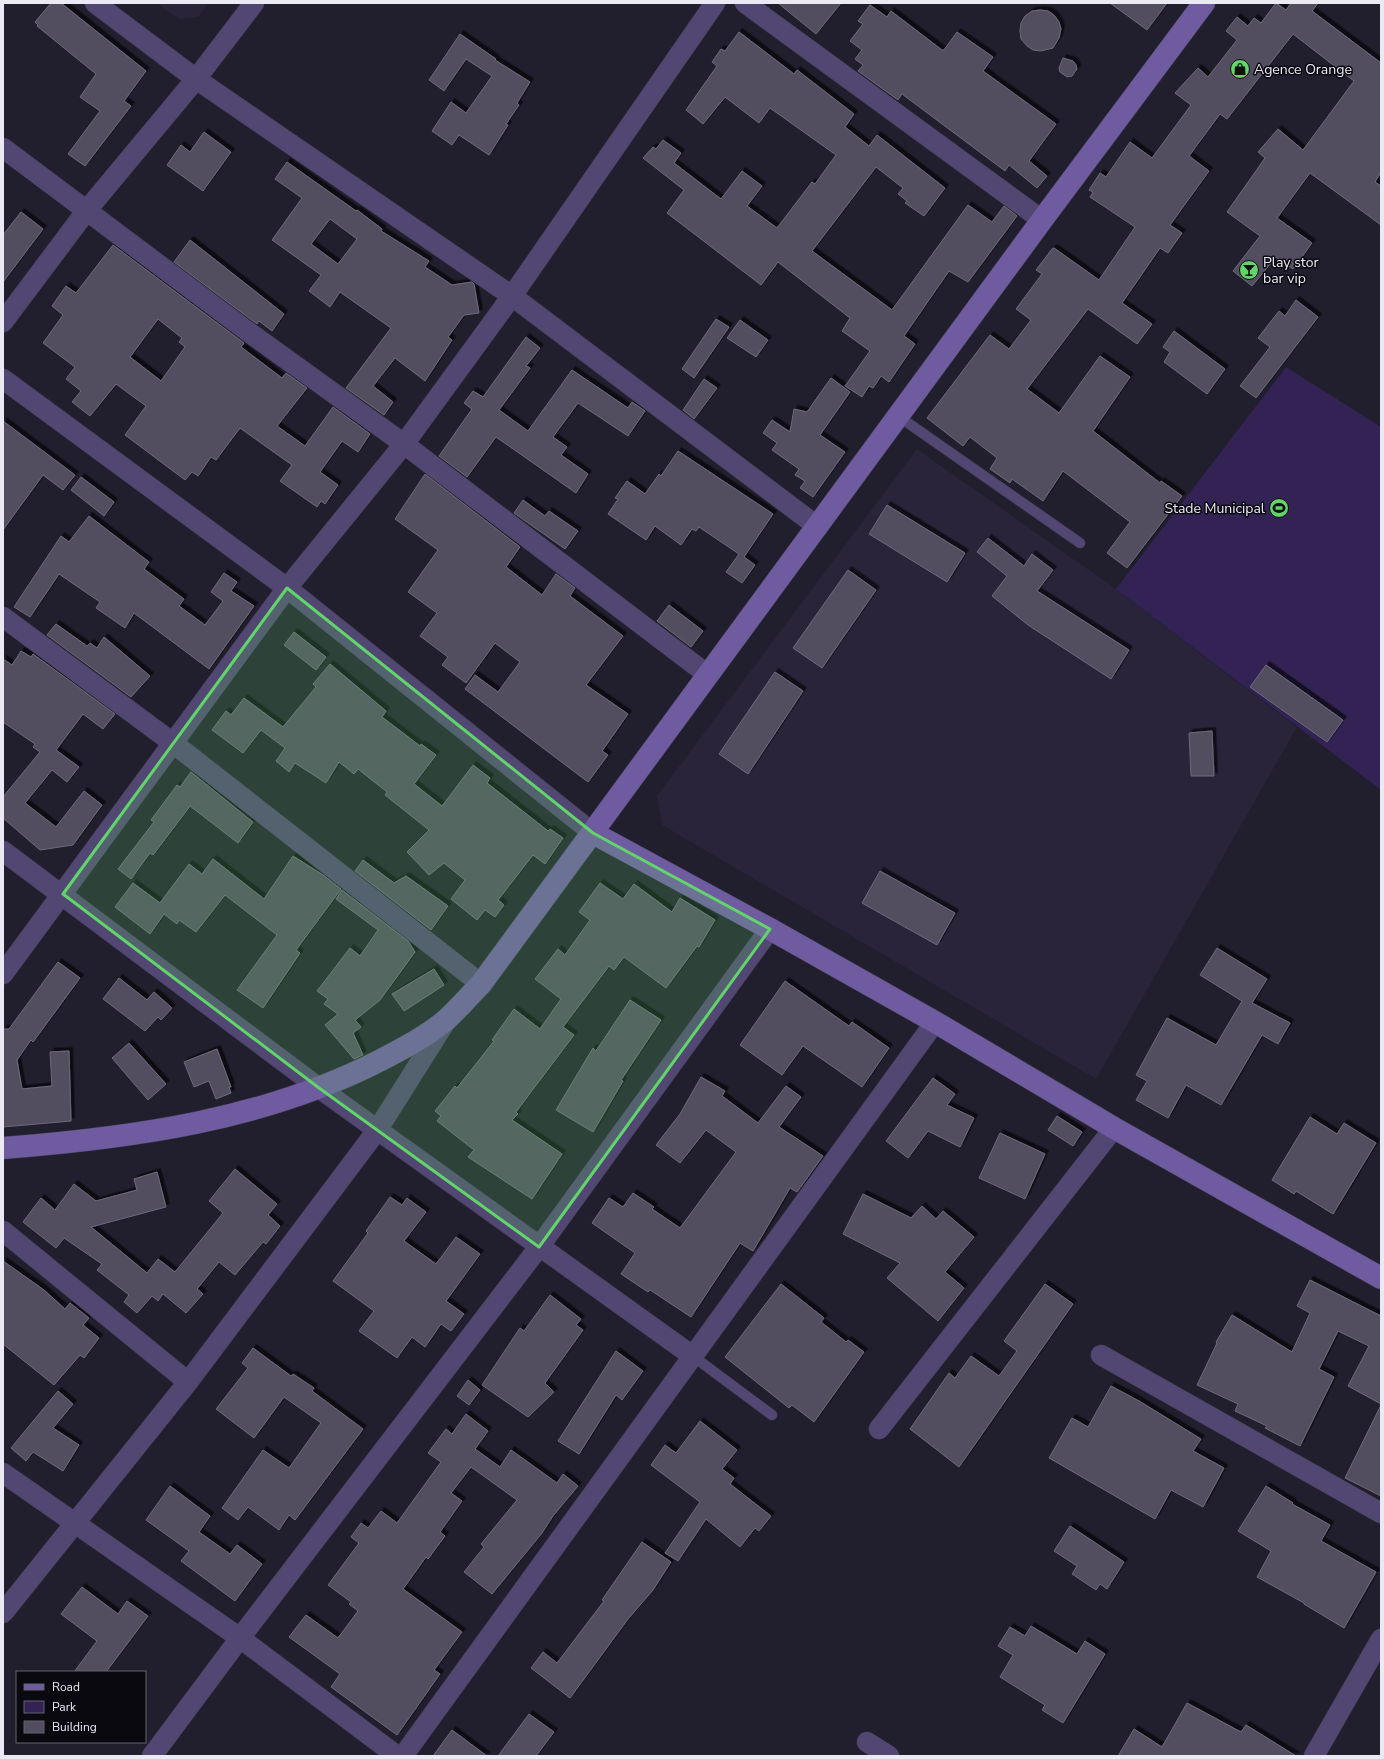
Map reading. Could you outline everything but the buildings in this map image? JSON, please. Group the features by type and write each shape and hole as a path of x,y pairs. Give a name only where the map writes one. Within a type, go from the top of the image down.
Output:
{"street":[{"path":"95,3 196,79 512,296 818,527"},
{"path":"3,322 87,210 196,79 254,3"},
{"path":"3,974 287,588 404,444 512,296 715,3"},
{"path":"745,3 1042,220"},
{"path":"3,1613 188,1382 378,1129 447,1019 481,984 1042,220 1204,3"},
{"path":"3,148 250,333 404,444 708,675"},
{"path":"3,379 287,588 593,833 770,929 935,1022 1114,1128 1381,1278"},
{"path":"3,617 173,743 481,984"},
{"path":"3,851 319,1088 694,1357"},
{"path":"152,1756 240,1638 539,1247 770,929"},
{"path":"3,1148 68,1143 145,1132 251,1110 319,1088 356,1072 400,1050 447,1019"},
{"path":"403,1756 694,1357 935,1022"},
{"path":"879,1429 1114,1128"},
{"path":"3,1231 188,1382"},
{"path":"1101,1355 1381,1513"},
{"path":"3,1473 75,1525 240,1638 397,1756"},
{"path":"1314,1756 1381,1639"},
{"path":"866,1742 889,1756"}],"lane":[{"path":"898,416 1080,543"},
{"path":"694,1357 772,1415"}],"highlighted area":[{"path":"287,588 593,833 770,929 539,1247 319,1088 63,894"}],"shaded area":[{"path":"156,3 208,3 198,17 179,19"},
{"path":"917,449 1116,589 1297,727 1096,1079 662,825 657,796"}],"green space":[{"name":"Stade Municipal","path":"1286,367 1381,427 1381,790 1116,589"}],"place":[{"name":"Agence Orange","path":"1240,69"},
{"name":"Play stor bar vip","path":"1249,270"},
{"name":"Stade Municipal","path":"1279,508"}]}
